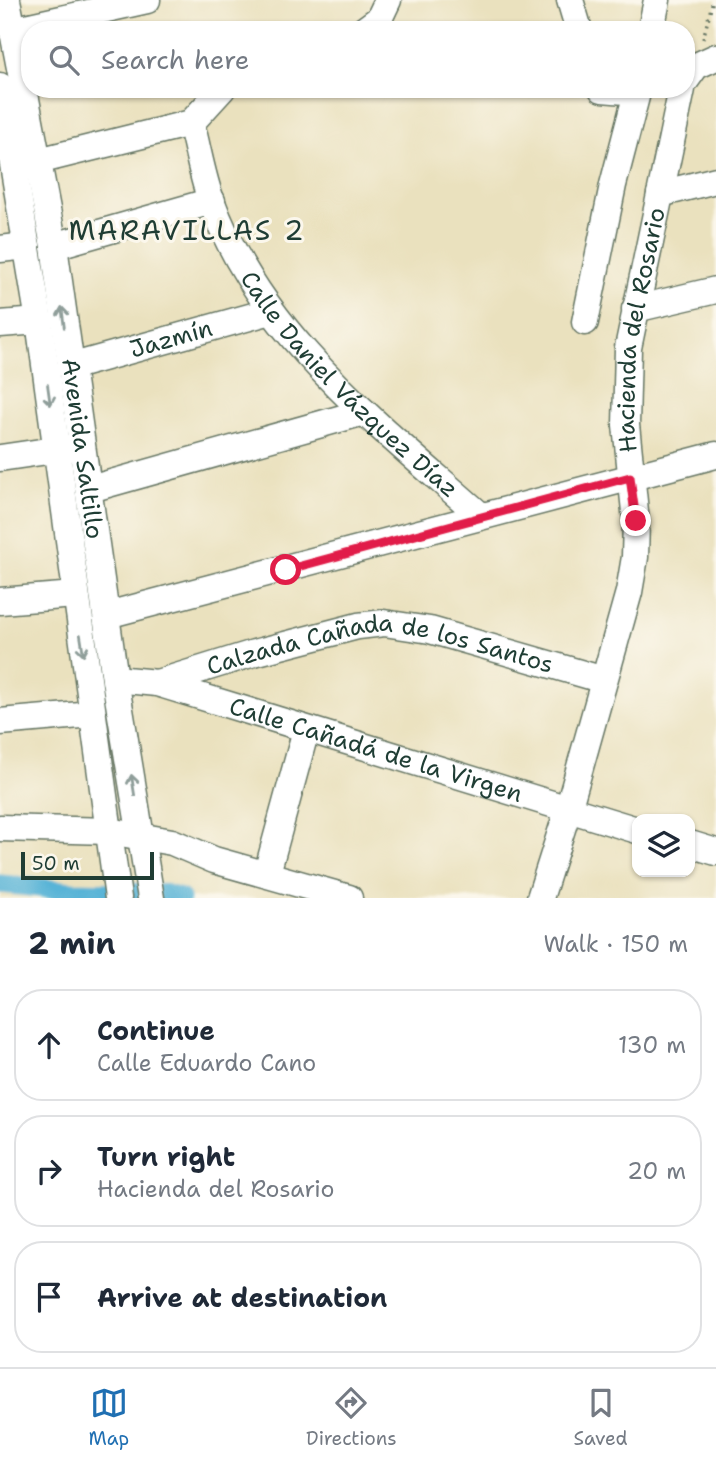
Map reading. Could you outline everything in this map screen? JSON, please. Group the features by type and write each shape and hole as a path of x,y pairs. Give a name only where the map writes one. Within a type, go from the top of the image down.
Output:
{"street":[{"name":"Avenida Saltillo","path":"7,0 21,75"},
{"path":"52,21 147,0"},
{"path":"376,21 388,0"},
{"path":"570,0 576,21"},
{"path":"653,21 657,0"},
{"path":"12,30 21,28"},
{"name":"Avenida Saltillo","path":"0,86 4,128 39,321 118,898"},
{"name":"Avenida Saltillo","path":"25,98 54,246 115,679 151,898"},
{"path":"38,161 191,123 214,98"},
{"path":"585,322 613,185 636,98"},
{"name":"Hacienda del Rosario","path":"540,898 568,810 629,592 635,557 636,521 630,477 625,381 635,309 680,98"},
{"name":"Calle Daniel Vázquez Díaz","path":"191,123 212,201 230,240 271,311 364,412 481,516"},
{"path":"660,194 716,180"},
{"path":"54,246 212,201"},
{"path":"0,249 27,246"},
{"path":"635,309 716,290"},
{"name":"Jazmín","path":"70,367 271,311"},
{"path":"0,324 39,321"},
{"path":"89,489 364,412"},
{"path":"0,458 83,446"},
{"path":"107,615 716,455"},
{"path":"0,601 75,595"},
{"name":"Calzada Cañada de los Santos","path":"157,683 254,653 384,623 430,630 604,680"},
{"name":"Calle Cañadá de la Virgen","path":"115,679 157,683 632,829"},
{"path":"0,722 92,714"},
{"path":"267,873 306,730"},
{"path":"0,828 111,838 142,844 172,842 214,860 349,898"},
{"path":"695,846 716,852"}],"path":[{"path":"699,68 713,0"}],"waterway":[{"path":"0,884 72,891 164,893 181,898"}],"district":[{"name":"MARAVILLAS 2","path":"187,230"}],"route":[{"path":"286,570 584,487 630,477 636,521"}]}
